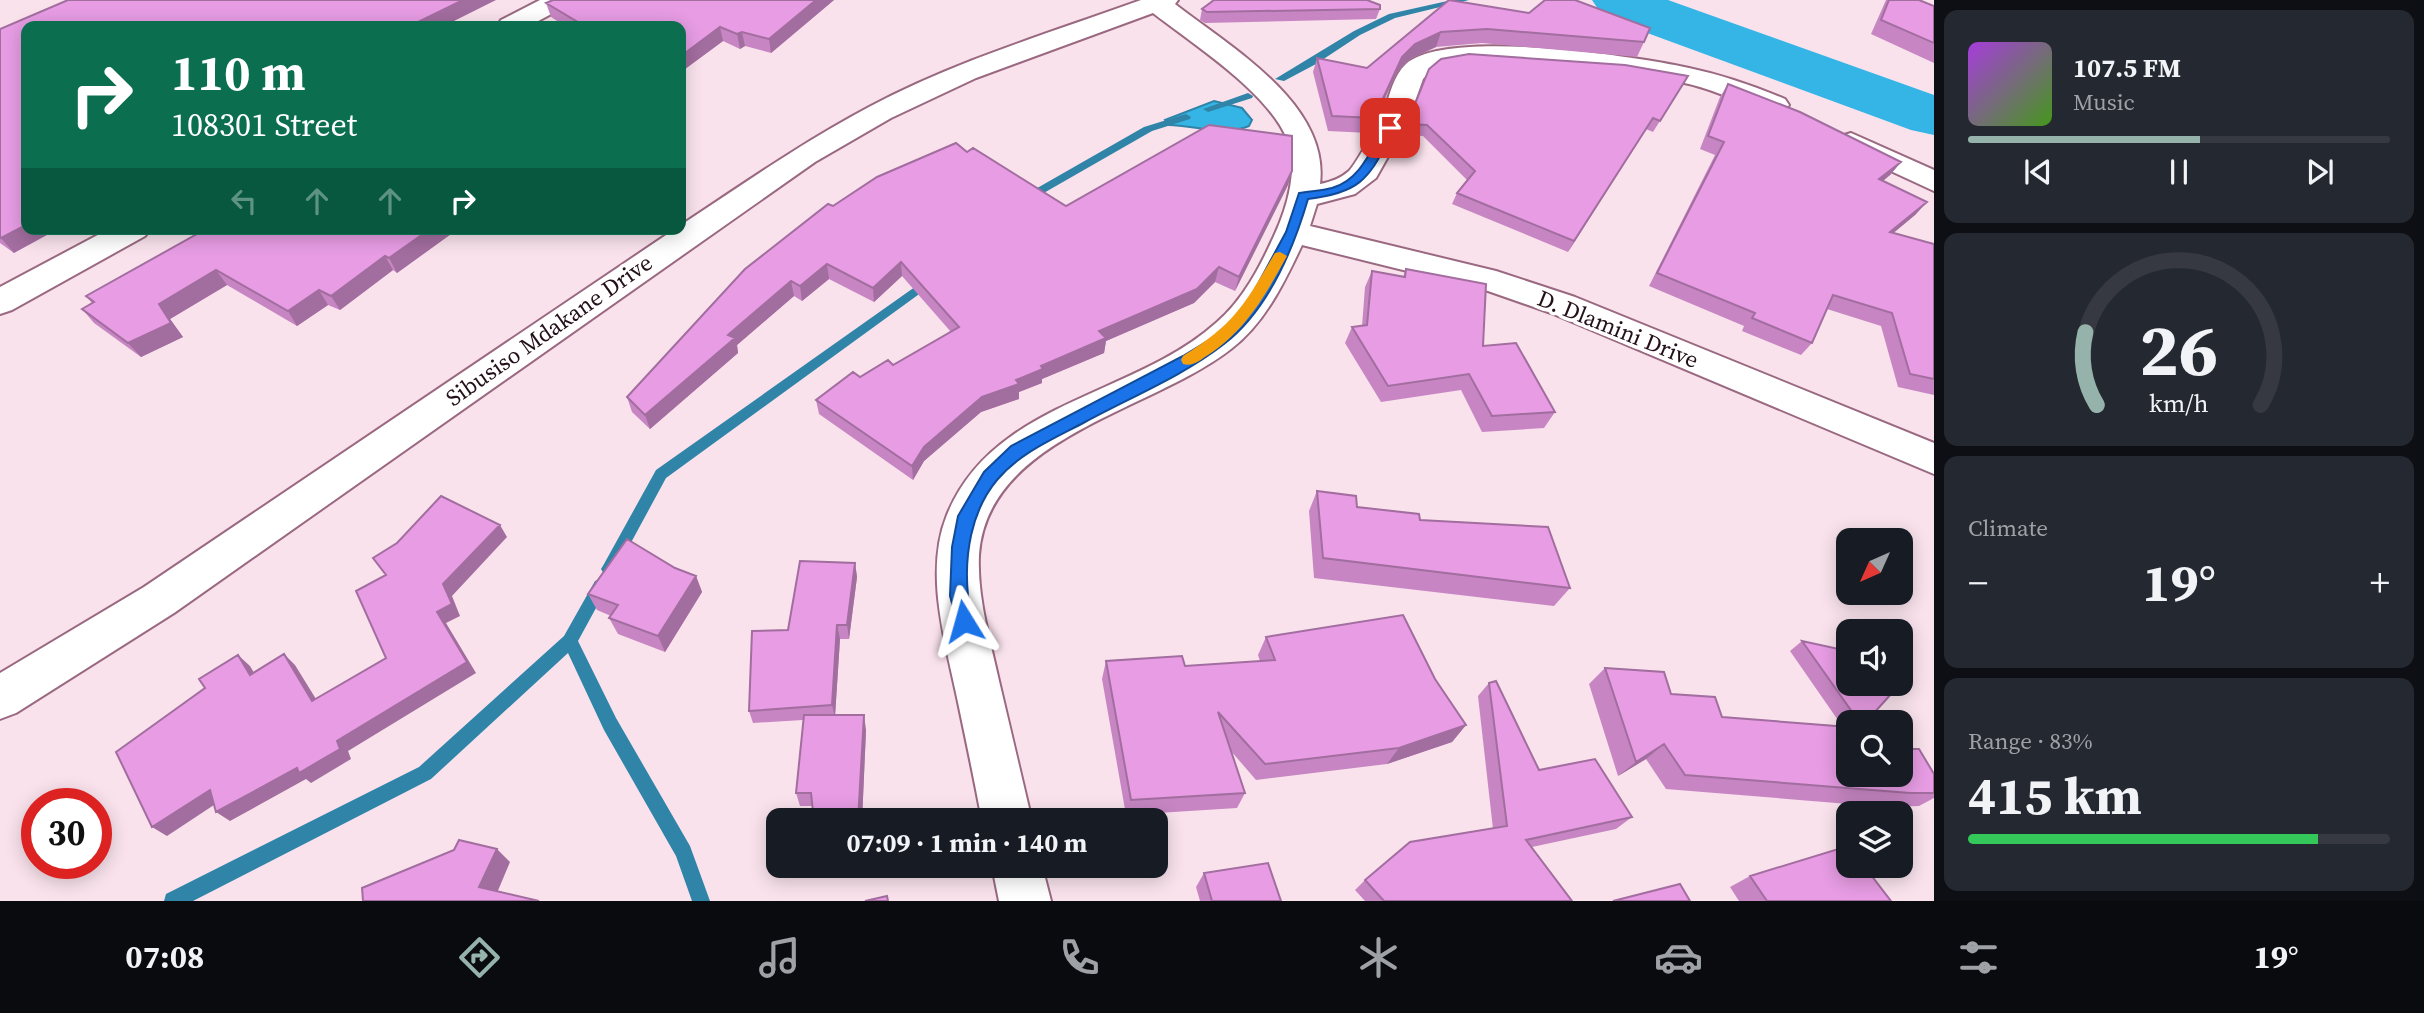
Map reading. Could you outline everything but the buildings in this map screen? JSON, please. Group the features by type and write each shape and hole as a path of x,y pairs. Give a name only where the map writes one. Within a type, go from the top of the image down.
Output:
{"street":[{"path":"519,21 559,0"},
{"path":"1004,808 959,596 961,547 967,516 990,477 1017,450 1188,360 1219,341 1239,322 1257,298 1292,232 1303,196 1306,162 1302,140 1293,123 1276,101 1161,2"},
{"name":"Sibusiso Mdakane Drive","path":"0,698 159,600 804,156 881,112 966,72 1161,2"},
{"path":"1303,196 1338,190 1357,179 1366,169 1397,115 1411,75 1419,66 1433,58 1502,55 1652,69 1723,85 1814,124 1934,182"},
{"name":"D. Dlamini Drive","path":"1292,232 1496,282 1563,305 1934,459"},
{"path":"0,302 123,235"},
{"path":"1020,878 1025,901"}],"water":[{"path":"1214,101 1242,108 1252,120 1249,126 1210,130 1169,125 1165,120"}],"waterway":[{"path":"1280,79 1313,62 1357,33 1392,16 1464,0"},
{"path":"1620,0 1670,22 1934,116"},
{"path":"1208,109 1248,96"},
{"path":"1024,199 1148,129 1186,117"},
{"path":"609,569 661,474 929,281"},
{"path":"570,641 600,586"},
{"path":"173,901 425,773 570,641"},
{"path":"570,641 610,724 684,852 701,901"}],"slow traffic":[{"path":"1188,360 1219,341 1239,322 1257,298 1280,256"}],"route":[{"path":"964,621 959,596 961,547 967,516 990,477 1017,450 1116,399 1219,341 1239,322 1257,298 1292,232 1303,196 1345,188 1357,179 1366,169 1390,128"}]}
